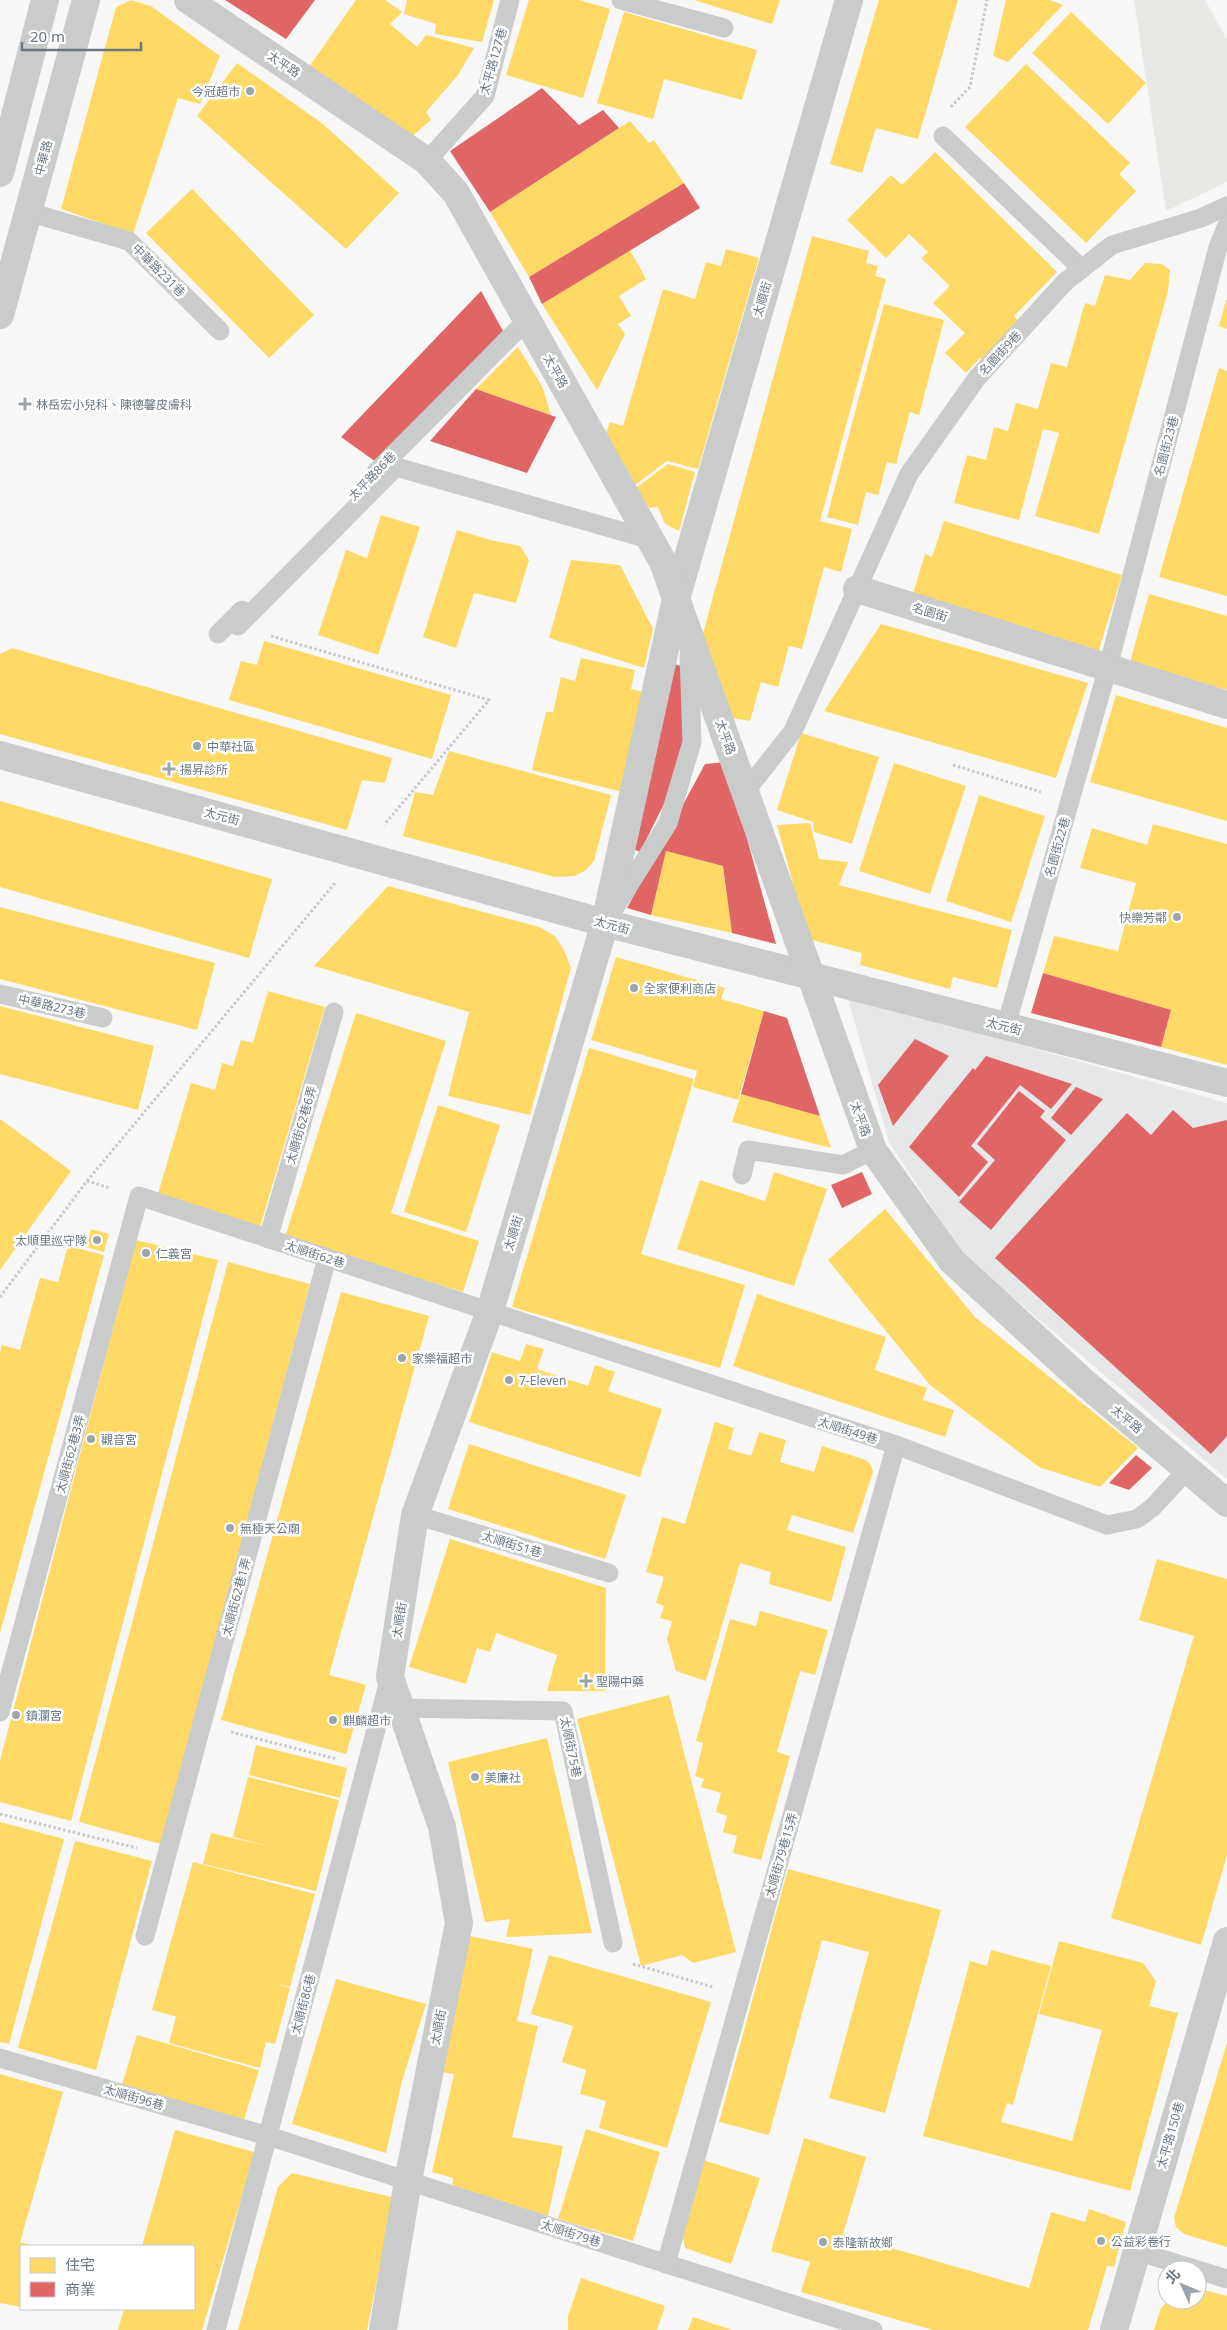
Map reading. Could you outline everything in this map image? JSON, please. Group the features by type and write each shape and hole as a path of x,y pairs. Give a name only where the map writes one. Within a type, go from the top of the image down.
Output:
{"street":[{"path":"0,173 45,0"},
{"name":"中華路","path":"0,316 86,0"},
{"name":"太平路","path":"188,0 427,161 456,193 663,562 873,1150 952,1261 1086,1384 1227,1502"},
{"name":"太順街","path":"383,2330 408,2181 459,1923 442,1827 390,1677 415,1515 490,1311 605,923 676,599 849,0"},
{"name":"名園街","path":"856,589 1227,705"},
{"name":"太元街","path":"0,755 360,853 605,923 1227,1083"},
{"name":"太平路150巷","path":"1114,2330 1227,1941"}],"lane":[{"name":"太平路127巷","path":"427,161 485,96 510,0"},
{"path":"621,0 724,28"},
{"path":"943,136 1082,269"},
{"name":"名園街9巷","path":"856,589 909,474 977,378 1065,282 1112,245 1200,218 1227,206"},
{"name":"中華路231巷","path":"28,212 129,241 220,331"},
{"name":"名園街23巷","path":"1108,667 1218,247 1226,229"},
{"name":"太平路86巷","path":"218,634 527,320"},
{"name":"太平路86巷","path":"238,626 396,467 649,539"},
{"path":"745,792 792,731 856,589"},
{"path":"605,923 668,823 692,742 689,633"},
{"name":"名園街22巷","path":"1006,1026 1108,667"},
{"name":"中華路273巷","path":"0,994 103,1018"},
{"name":"太順街62巷6弄","path":"268,1239 334,1012"},
{"path":"742,1174 748,1150 843,1164 873,1150"},
{"name":"太順街62巷","path":"140,1196 490,1311"},
{"name":"太順街62巷3弄","path":"0,1712 140,1196"},
{"name":"太順街62巷1弄","path":"145,1936 328,1258"},
{"name":"太順街49巷","path":"490,1311 896,1446 1107,1525 1137,1519 1153,1507 1188,1469"},
{"name":"太順街79巷15弄","path":"666,2264 896,1446"},
{"name":"太順街51巷","path":"415,1515 609,1573"},
{"name":"太順街86巷","path":"216,2330 390,1677"},
{"name":"太順街75巷","path":"400,1708 563,1711 613,1943"},
{"name":"太順街96巷","path":"0,2058 268,2136"},
{"name":"太順街79巷","path":"268,2136 873,2330"},
{"path":"1136,2251 1227,2279"}],"path":[{"path":"943,136 933,126 970,88 987,0"},
{"path":"0,1297 87,1181 489,700 238,626"},
{"path":"953,766 1070,801"},
{"path":"202,1724 366,1767"},
{"path":"0,1814 167,1855"},
{"path":"613,1943 614,1959 741,1995"}],"shaded area":[{"path":"1134,0 1205,0 1227,40 1227,182 1166,211"},
{"path":"847,996 1227,1103 1227,1479 963,1255 889,1142"}],"building: 住宅":[{"path":"131,0 151,6 220,56 200,104 178,98 133,234 61,209 116,7"},
{"path":"356,0 385,0 402,12 390,24 417,47 426,35 474,48 458,75 426,112 431,120 411,137 309,67"},
{"path":"407,0 494,0 482,42 435,34 436,24 404,14"},
{"path":"529,0 579,0 610,9 583,98 506,75"},
{"path":"694,0 780,0 772,24"},
{"path":"879,0 958,0 918,139 876,128 862,173 830,164"},
{"path":"1006,0 1050,0 1063,5 1008,62 993,56"},
{"path":"624,12 757,50 742,100 664,79 653,119 597,103"},
{"path":"1071,12 1146,83 1108,124 1032,53"},
{"path":"237,63 323,124 399,193 346,249 197,116"},
{"path":"1026,64 1130,163 1119,174 1136,191 1086,243 965,127"},
{"path":"630,121 649,143 654,140 684,183 529,277 490,212"},
{"path":"935,152 1057,272 1014,316 1019,321 983,361 980,358 966,373 945,353 965,333 933,303 950,286 921,258 928,252 909,234 886,258 847,220 891,175 902,185"},
{"path":"192,189 314,315 269,358 146,233"},
{"path":"812,236 869,251 866,263 878,266 875,276 886,279 820,521 852,529 841,572 824,567 802,649 789,646 778,687 761,682 750,721 726,717 702,637"},
{"path":"726,249 759,258 698,469 667,461 635,485 602,443 610,422 623,426 663,289 695,299 706,262 721,266"},
{"path":"630,250 646,279 619,296 631,316 618,324 625,334 597,390 542,304"},
{"path":"1145,263 1162,264 1170,270 1168,291 1099,534 1035,516 1059,433 1043,429 1019,520 954,503 967,455 986,460 994,427 1008,431 1016,403 1038,409 1051,363 1067,367 1085,303 1095,306 1105,275 1130,280"},
{"path":"1227,300 1227,329 1219,326"},
{"path":"884,304 944,320 919,415 910,412 896,464 887,462 878,495 866,492 858,525 827,517"},
{"path":"518,347 542,386 551,415 476,389"},
{"path":"1219,368 1227,371 1227,596 1159,577"},
{"path":"668,464 695,472 679,531 665,524 658,507 649,508 636,488"},
{"path":"381,515 420,527 378,655 318,635 346,550 367,558"},
{"path":"944,521 1122,575 1097,656 911,600 925,554 932,557"},
{"path":"457,530 490,540 520,546 529,560 516,603 474,593 456,648 423,637"},
{"path":"571,560 620,565 653,629 644,668 549,638"},
{"path":"1149,594 1227,616 1227,690 1130,662"},
{"path":"881,624 1088,683 1056,778 824,711"},
{"path":"264,641 451,695 432,759 229,700 241,661 257,665"},
{"name":"中華社區","path":"12,648 392,758 385,783 362,780 347,830 0,734 0,654"},
{"path":"581,658 635,670 631,689 647,693 623,792 532,770 546,712 553,712 561,677 575,681"},
{"path":"1116,695 1227,728 1227,821 1090,782"},
{"path":"801,733 879,757 852,844 814,832 813,822 777,810"},
{"path":"449,751 611,795 594,861 585,871 574,876 555,877 403,836 415,792 433,795"},
{"path":"894,763 966,786 930,894 859,871"},
{"path":"979,795 1045,816 1011,922 946,901"},
{"path":"0,801 272,879 249,958 0,887"},
{"path":"810,823 819,859 848,862 839,885 1012,930 997,988 953,977 950,989 860,965 862,953 808,939 777,825"},
{"name":"快樂芳鄰","path":"1153,824 1227,844 1227,1065 1161,1047 1171,1010 1043,973 1054,936 1118,951 1136,883 1080,868 1092,828 1147,845"},
{"path":"666,851 723,866 732,933 651,915"},
{"path":"388,886 539,927 555,936 564,950 571,968 530,1115 448,1096 469,1012 314,966"},
{"path":"0,907 215,963 197,1030 0,979"},
{"path":"616,957 725,988 721,999 764,1011 738,1100 693,1087 697,1071 591,1040"},
{"path":"268,991 325,1007 260,1227 157,1197 191,1083 215,1090 222,1063 233,1066 241,1040 253,1043"},
{"path":"0,1006 154,1046 138,1110 0,1074"},
{"path":"356,1013 446,1041 391,1213 479,1241 463,1292 285,1237"},
{"path":"589,1048 694,1079 641,1254 745,1285 720,1368 512,1307"},
{"path":"741,1094 820,1116 831,1148 732,1122"},
{"path":"438,1105 500,1125 466,1232 404,1212"},
{"path":"0,1119 71,1171 0,1270"},
{"path":"774,1172 827,1189 794,1286 677,1249 700,1180 765,1201"},
{"path":"885,1209 975,1317 1138,1448 1100,1487 1039,1467 930,1385 828,1260"},
{"name":"太順里巡守隊","path":"91,1229 109,1234 104,1252 86,1247"},
{"path":"136,1240 218,1260 71,1821 0,1802 0,1761"},
{"path":"68,1246 104,1255 0,1633 0,1353 2,1345 20,1350 40,1278 58,1282"},
{"path":"228,1262 310,1284 161,1844 79,1822"},
{"path":"341,1292 429,1316 329,1675 366,1685 346,1754 221,1720"},
{"path":"757,1294 886,1337 875,1370 927,1388 923,1400 954,1410 945,1437 733,1366"},
{"path":"526,1344 544,1349 537,1369 588,1386 595,1365 615,1372 608,1391 662,1409 640,1477 469,1422 492,1352 520,1361"},
{"path":"715,1422 734,1428 728,1449 751,1456 759,1432 786,1440 780,1462 814,1472 822,1446 866,1460 871,1465 873,1472 853,1533 792,1515 787,1530 846,1547 831,1602 769,1584 771,1572 740,1563 706,1681 676,1671 667,1639 672,1621 660,1618 664,1606 656,1603 664,1577 646,1572 662,1517 685,1524"},
{"path":"469,1444 626,1495 605,1559 448,1509"},
{"path":"450,1539 606,1588 605,1691 547,1691 557,1655 496,1633 490,1652 477,1648 466,1684 409,1667"},
{"path":"1157,1559 1227,1579 1227,1855 1201,1945 1111,1918 1194,1636 1139,1620"},
{"path":"760,1611 828,1630 815,1675 800,1671 777,1752 790,1756 761,1860 733,1853 737,1836 723,1832 727,1816 716,1812 721,1793 701,1787 704,1779 695,1776 703,1743 696,1741 730,1619 756,1626"},
{"path":"669,1695 736,1952 693,1963 682,1955 641,1966 577,1719"},
{"path":"547,1738 592,1933 506,1937 510,1919 485,1922 448,1762"},
{"path":"256,1745 347,1768 340,1798 249,1775"},
{"path":"248,1777 339,1800 316,1891 203,1864 211,1833 275,1848 233,1837"},
{"path":"0,1822 64,1839 9,2044 0,2042"},
{"path":"75,1841 152,1861 96,2070 18,2048"},
{"path":"193,1862 315,1894 290,1987 275,1983 290,1988 275,2044 266,2042 260,2068 169,2043 176,2017 195,2022 152,2010"},
{"path":"788,1869 941,1910 885,2113 829,2098 869,1952 822,1940 769,2135 719,2122"},
{"path":"470,1936 533,1949 517,2021 538,2026 512,2137 563,2146 548,2216 452,2188 453,2178 432,2172 454,2074 440,2072"},
{"path":"1059,1941 1143,1963 1156,1981 1149,2006 1178,2013 1130,2191 923,2136 970,1961 987,1966 991,1950 1051,1966 1013,2105 1007,2103 1001,2122 1072,2141 1102,2030 1039,2014"},
{"path":"549,1955 711,2002 667,2148 599,2128 606,2101 580,2094 586,2070 562,2062 573,2026 531,2014"},
{"path":"336,1979 426,2004 402,2081 386,2153 292,2124"},
{"path":"137,2035 259,2070 243,2123 121,2088"},
{"path":"1227,2043 1227,2247 1184,2234 1176,2227 1174,2218"},
{"path":"0,2074 63,2092 20,2242 30,2245 20,2245 20,2307 0,2303"},
{"path":"586,2129 660,2152 633,2241 558,2219"},
{"path":"175,2130 254,2152 202,2330 118,2330 124,2310 195,2310 195,2245 142,2245"},
{"name":"泰隆新故鄉","path":"804,2138 866,2157 843,2234 1029,2288 1051,2212 1085,2222 1089,2209 1126,2222 1114,2267 1107,2266 1088,2330 933,2330 801,2292 810,2262 771,2251"},
{"path":"703,2160 760,2178 731,2264 685,2248 681,2226"},
{"path":"292,2173 391,2197 388,2225 367,2330 238,2330 278,2187"},
{"path":"581,2278 665,2306 657,2330 568,2330 568,2316"},
{"path":"1207,2291 1227,2296 1227,2330 1154,2330 1160,2310 1207,2310"},
{"path":"693,2317 732,2330 688,2330"}],"building: 商業":[{"path":"225,0 315,0 286,39"},
{"path":"542,88 579,125 603,110 619,128 490,212 450,151"},
{"path":"684,183 700,208 542,304 529,277"},
{"path":"481,291 503,331 376,462 341,437"},
{"path":"476,389 556,417 527,473 430,441"},
{"path":"670,663 681,666 684,739 666,800 640,852 631,848"},
{"path":"726,762 776,944 732,933 723,866 666,851 651,915 627,908 705,764"},
{"path":"1043,973 1171,1010 1161,1047 1031,1013"},
{"path":"764,1011 787,1018 820,1116 741,1094"},
{"path":"915,1039 949,1056 893,1126 878,1085"},
{"path":"986,1056 1072,1084 1051,1109 1020,1085 971,1146 988,1162 959,1197 909,1147 973,1068 975,1070"},
{"path":"1076,1087 1103,1099 1071,1135 1051,1118"},
{"path":"1019,1091 1045,1111 1040,1117 1066,1140 991,1230 959,1202 995,1160 977,1144"},
{"path":"1173,1110 1193,1128 1227,1120 1227,1436 1211,1454 995,1258 1127,1113 1151,1135"},
{"path":"862,1172 872,1194 842,1208 831,1185"},
{"path":"1136,1455 1152,1468 1129,1490 1109,1483"}],"place":[{"name":"今冠超市","path":"250,91"},
{"name":"林岳宏小兒科、陳德馨皮膚科","path":"25,404"},
{"name":"中華社區","path":"197,746"},
{"name":"揚昇診所","path":"169,769"},
{"name":"快樂芳鄰","path":"1177,917"},
{"name":"全家便利商店","path":"634,988"},
{"name":"太順里巡守隊","path":"97,1240"},
{"name":"仁義宮","path":"146,1253"},
{"name":"家樂福超市","path":"402,1358"},
{"name":"7-Eleven","path":"509,1380"},
{"name":"觀音宮","path":"91,1439"},
{"name":"無極天公廟","path":"230,1528"},
{"name":"聖陽中藥","path":"586,1681"},
{"name":"鎮瀾宮","path":"16,1715"},
{"name":"麒麟超市","path":"333,1720"},
{"name":"美廉社","path":"475,1777"},
{"name":"公益彩卷行","path":"1101,2241"},
{"name":"泰隆新故鄉","path":"823,2242"}]}
